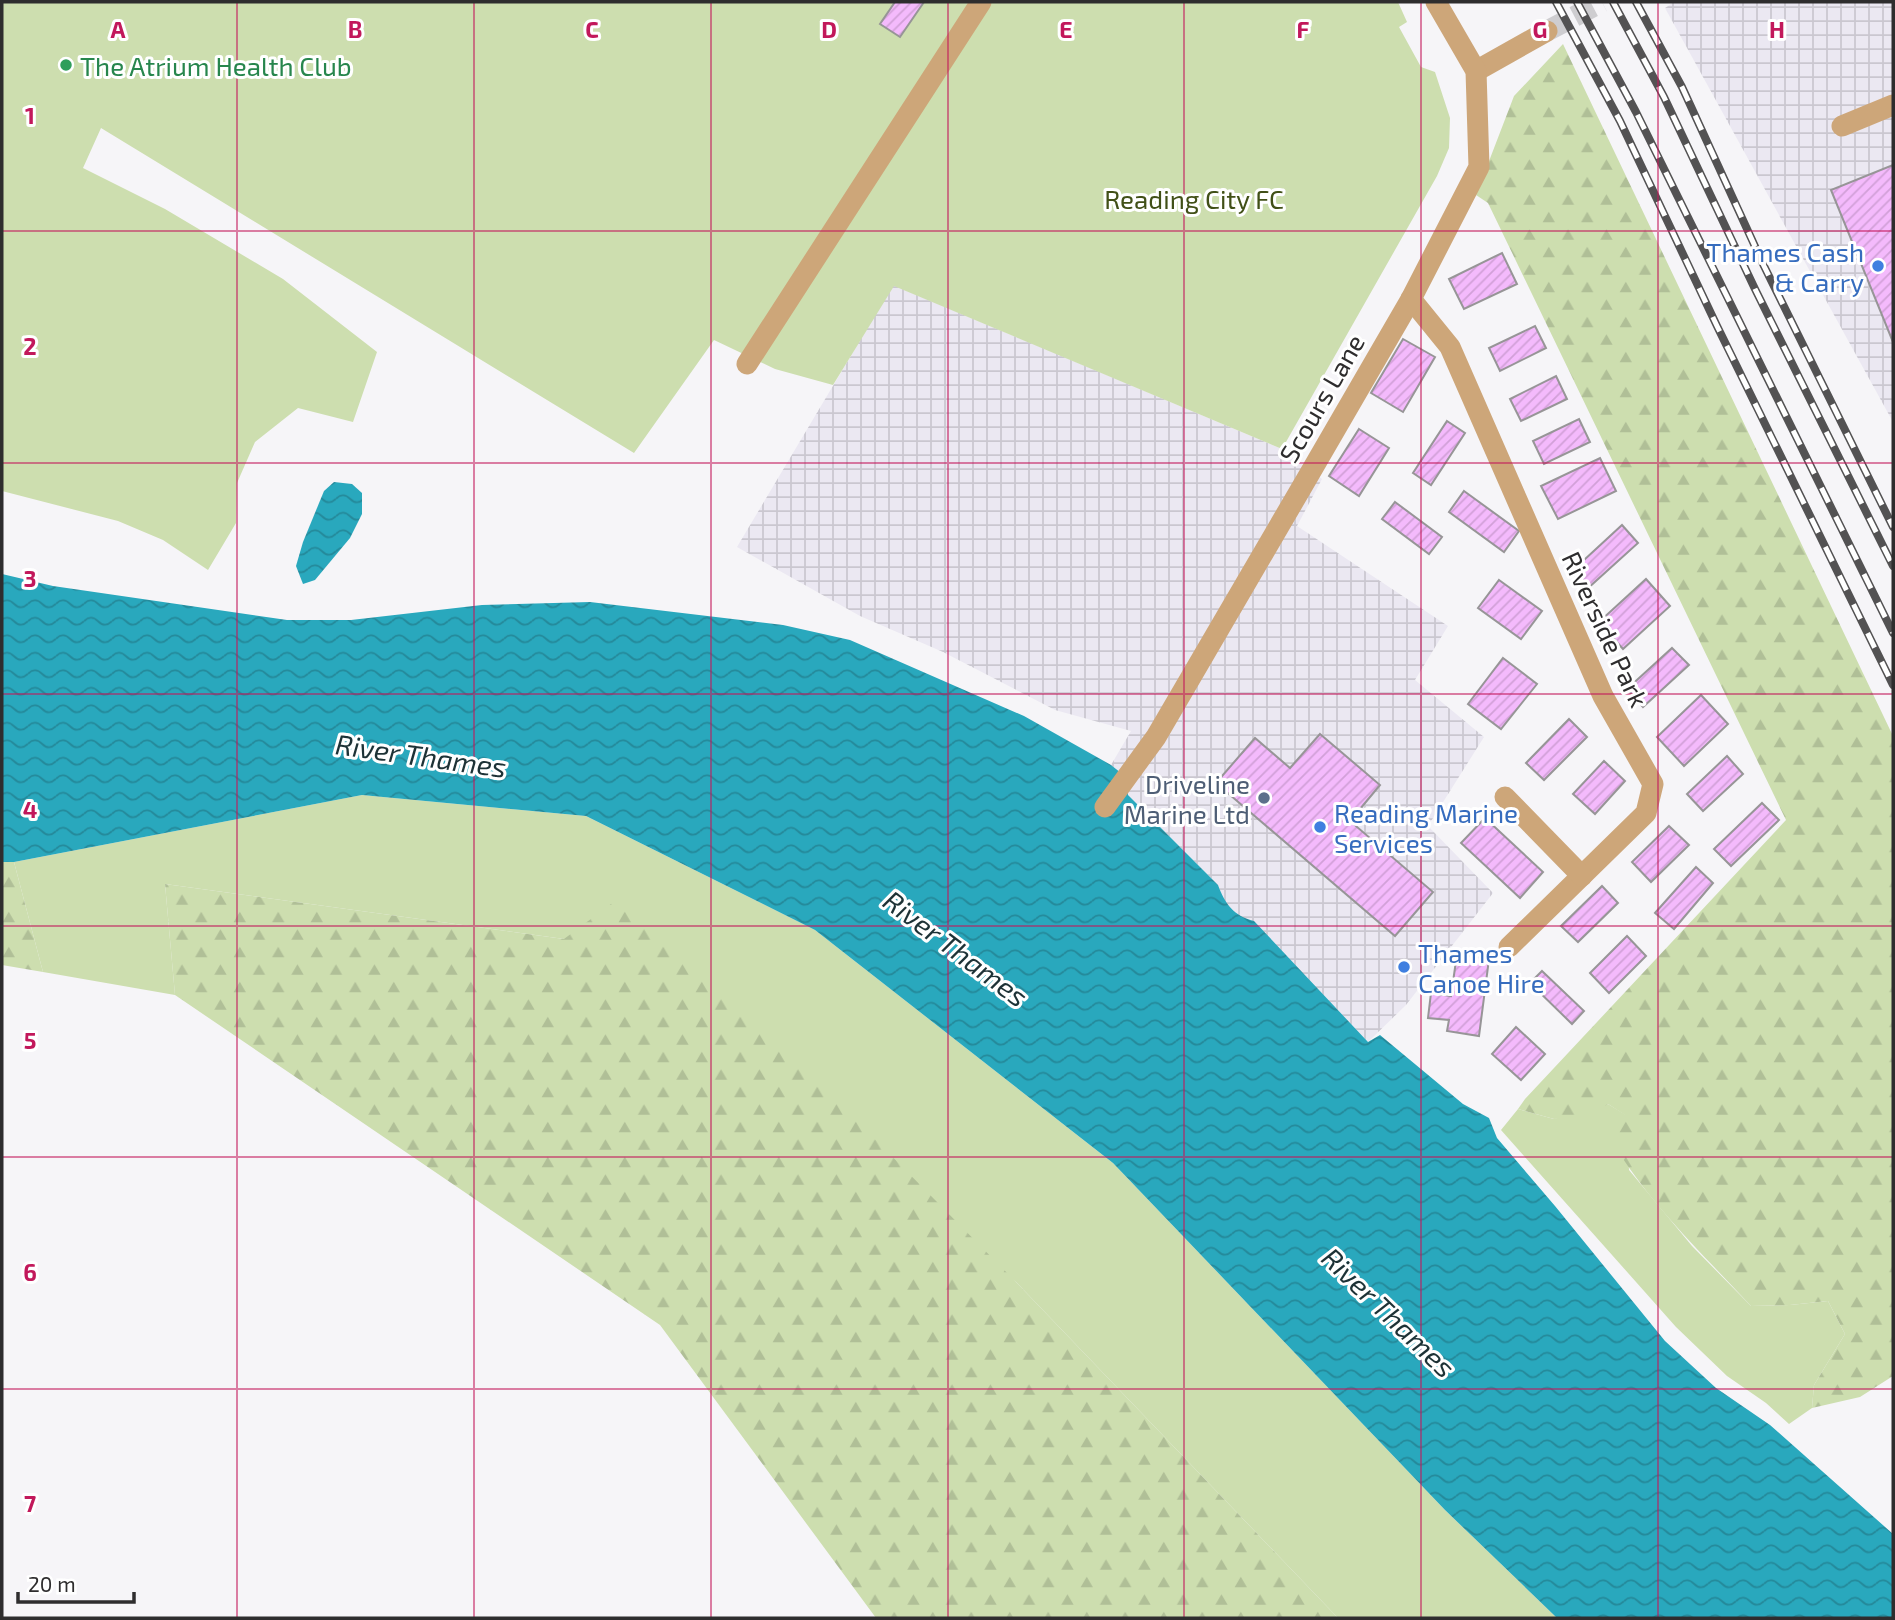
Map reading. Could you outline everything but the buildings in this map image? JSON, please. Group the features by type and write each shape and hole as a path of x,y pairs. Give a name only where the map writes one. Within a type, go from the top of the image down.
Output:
{"street":[{"path":"747,364 981,2"},
{"name":"Scours Lane","path":"1105,807 1156,737 1411,299 1479,167 1476,71 1436,2"},
{"path":"1476,71 1546,31"},
{"path":"1842,126 1893,105"},
{"name":"Riverside Park","path":"1411,299 1450,347 1603,696 1653,784 1646,813 1509,947"},
{"path":"1505,797 1582,876"}],"shaded area":[{"path":"1674,2 1893,2 1893,422 1665,8"},
{"path":"893,285 1282,449 1322,479 1297,526 1448,626 1415,680 1484,737 1428,826 1493,893 1406,1005 1368,1042 1254,922 1241,918 1224,901 1218,885 1128,795 1126,777 1111,765 1131,731 1055,710 943,652 860,616 737,547"}],"green space":[{"name":"Reading City FC","path":"2,2 1398,2 1407,22 1399,27 1421,67 1435,72 1450,118 1449,148 1437,176 1282,449 894,286 833,385 775,369 714,340 634,453 101,128 83,168 165,209 283,279 377,352 353,422 298,408 255,442 237,483 236,523 208,570 163,540 118,521 2,491"},
{"path":"1563,44 1893,736 1893,1376 1860,1397 1812,1408 1814,1385 1845,1334 1828,1301 1751,1306 1642,1186 1612,1141 1625,1115 1608,1104 1587,1117 1554,1119 1518,1109 1786,820 1488,203 1476,195 1514,96"},
{"path":"362,795 586,816 815,930 1113,1163 1445,1510 1557,1618 1338,1618 1016,1282 564,939 165,884 175,995 43,972 14,862"},
{"path":"2,862 14,862 43,972 2,965"},
{"path":"165,884 564,939 615,901 709,971 1016,1282 1338,1618 876,1618 660,1325 175,995"},
{"path":"1608,1104 1626,1115 1629,1170 1692,1246 1751,1306 1828,1301 1845,1334 1814,1385 1812,1408 1789,1424 1766,1403 1727,1376 1676,1327 1501,1130 1518,1109 1554,1119"}],"water":[{"path":"334,482 352,484 362,493 362,514 350,538 315,580 303,584 296,566 303,542 324,491"},
{"name":"River Thames","path":"2,574 53,586 287,620 351,620 482,605 590,602 783,625 850,640 1024,716 1111,765 1126,777 1128,795 1218,885 1231,908 1254,921 1368,1042 1380,1035 1463,1104 1489,1118 1497,1138 1665,1341 1716,1388 1770,1425 1893,1534 1893,1618 1557,1618 1445,1510 1113,1163 815,930 586,816 362,795 14,862 2,862"}],"tunnel":[{"path":"1547,31 1602,2"}],"railway":[{"path":"1556,2 1620,121 1893,685"},
{"path":"1577,2 1636,112 1893,633"},
{"path":"1613,2 1664,97 1755,289 1893,566"},
{"path":"1636,2 1682,87 1764,266 1893,527"}],"place":[{"name":"The Atrium Health Club","path":"66,65"},
{"name":"Thames Cash & Carry","path":"1878,266"},
{"name":"Driveline Marine Ltd","path":"1264,798"},
{"name":"Reading Marine Services","path":"1320,827"},
{"name":"Thames Canoe Hire","path":"1404,967"}]}
